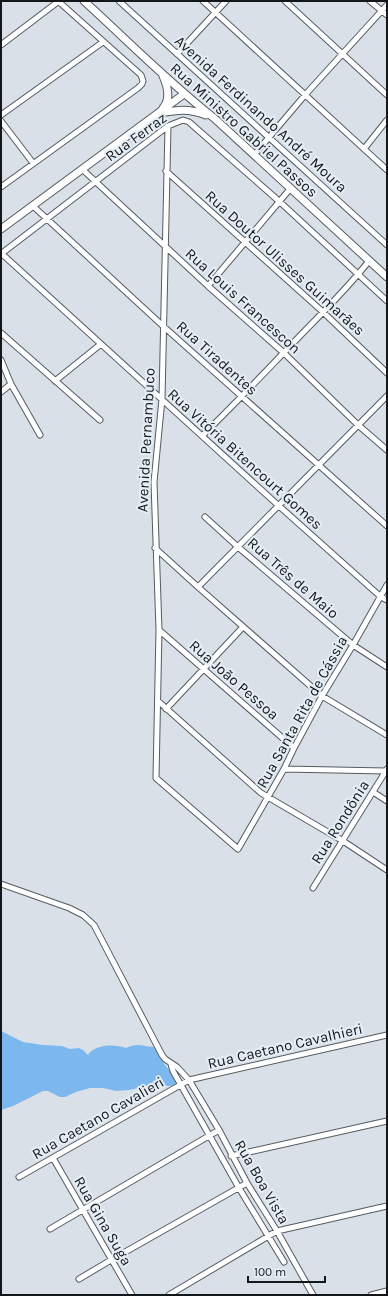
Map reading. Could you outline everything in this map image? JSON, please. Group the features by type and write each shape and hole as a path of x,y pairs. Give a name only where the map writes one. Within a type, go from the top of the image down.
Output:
{"main road":[{"name":"Rua Ministro Gabriel Passos","path":"84,1 184,94 214,118 387,277"},
{"path":"157,114 165,105 168,96 167,85 162,72"},
{"path":"1,229 184,94"},
{"path":"157,114 176,110 190,110 214,118"}],"street":[{"path":"1,45 59,1 140,75 143,81 138,88 1,186"},
{"name":"Avenida Ferdinando André Moura","path":"119,1 387,245"},
{"path":"203,1 387,170"},
{"path":"177,54 226,1"},
{"path":"285,1 387,95"},
{"path":"370,1 387,15"},
{"path":"254,155 305,95 344,54 387,5"},
{"path":"1,115 103,42"},
{"name":"Rua Ferraz","path":"1,253 168,126 183,120 189,122 280,202 387,302"},
{"path":"364,149 387,120"},
{"path":"1,121 33,163"},
{"name":"Avenida Pernambuco","path":"168,126 162,399 154,482 155,548 159,630 156,778 238,849"},
{"name":"Rua Louis Francescon","path":"82,169 208,286 284,353 358,425 387,450"},
{"name":"Rua Doutor Ulisses Guimarães","path":"166,171 323,312 387,373"},
{"path":"208,286 290,189"},
{"name":"Rua Tiradentes","path":"33,206 163,326 387,526"},
{"name":"Rua Vitória Bitencourt Gomes","path":"1,253 279,506 381,597 387,600"},
{"path":"202,436 284,353 358,275 369,261"},
{"path":"1,332 100,420"},
{"path":"55,381 101,344"},
{"path":"1,360 11,384 40,435"},
{"path":"1,392 11,384"},
{"path":"198,587 320,466 387,396"},
{"name":"Rua Três de Maio","path":"205,517 353,646 387,667"},
{"path":"155,548 322,696 387,735"},
{"name":"Rua Santa Rita de Cássia","path":"238,849 284,769 322,696 353,646 387,585"},
{"path":"166,708 243,627"},
{"name":"Rua João Pessoa","path":"159,630 294,748"},
{"path":"158,701 262,793 343,841 387,870"},
{"path":"284,769 386,770"},
{"name":"Rua Rondônia","path":"313,888 386,770"},
{"path":"373,792 387,801"},
{"path":"1,884 69,908 89,919 94,925 162,1054 171,1064"},
{"name":"Rua Caetano Cavalhieri","path":"189,1080 387,1035"},
{"name":"Rua Boa Vista","path":"171,1064 177,1067 189,1080 219,1130 247,1183 277,1231 313,1295"},
{"name":"Rua Boa Vista","path":"171,1064 173,1071 239,1188 284,1262"},
{"name":"Rua Caetano Cavalieri","path":"19,1177 189,1080"},
{"path":"232,1156 387,1121"},
{"path":"50,1228 219,1130"},
{"name":"Rua Gina Suga","path":"53,1158 132,1295"},
{"path":"79,1279 247,1183"},
{"path":"168,1295 277,1231 387,1206"},
{"path":"371,1295 387,1291"}],"shaded area":[{"path":"1,1031 23,1042 62,1046 70,1049 79,1048 88,1055 95,1049 106,1046 126,1048 137,1045 155,1047 177,1081 174,1085 170,1086 151,1085 129,1090 116,1091 103,1088 90,1088 65,1097 60,1097 48,1091 43,1091 13,1106 1,1110"}]}
